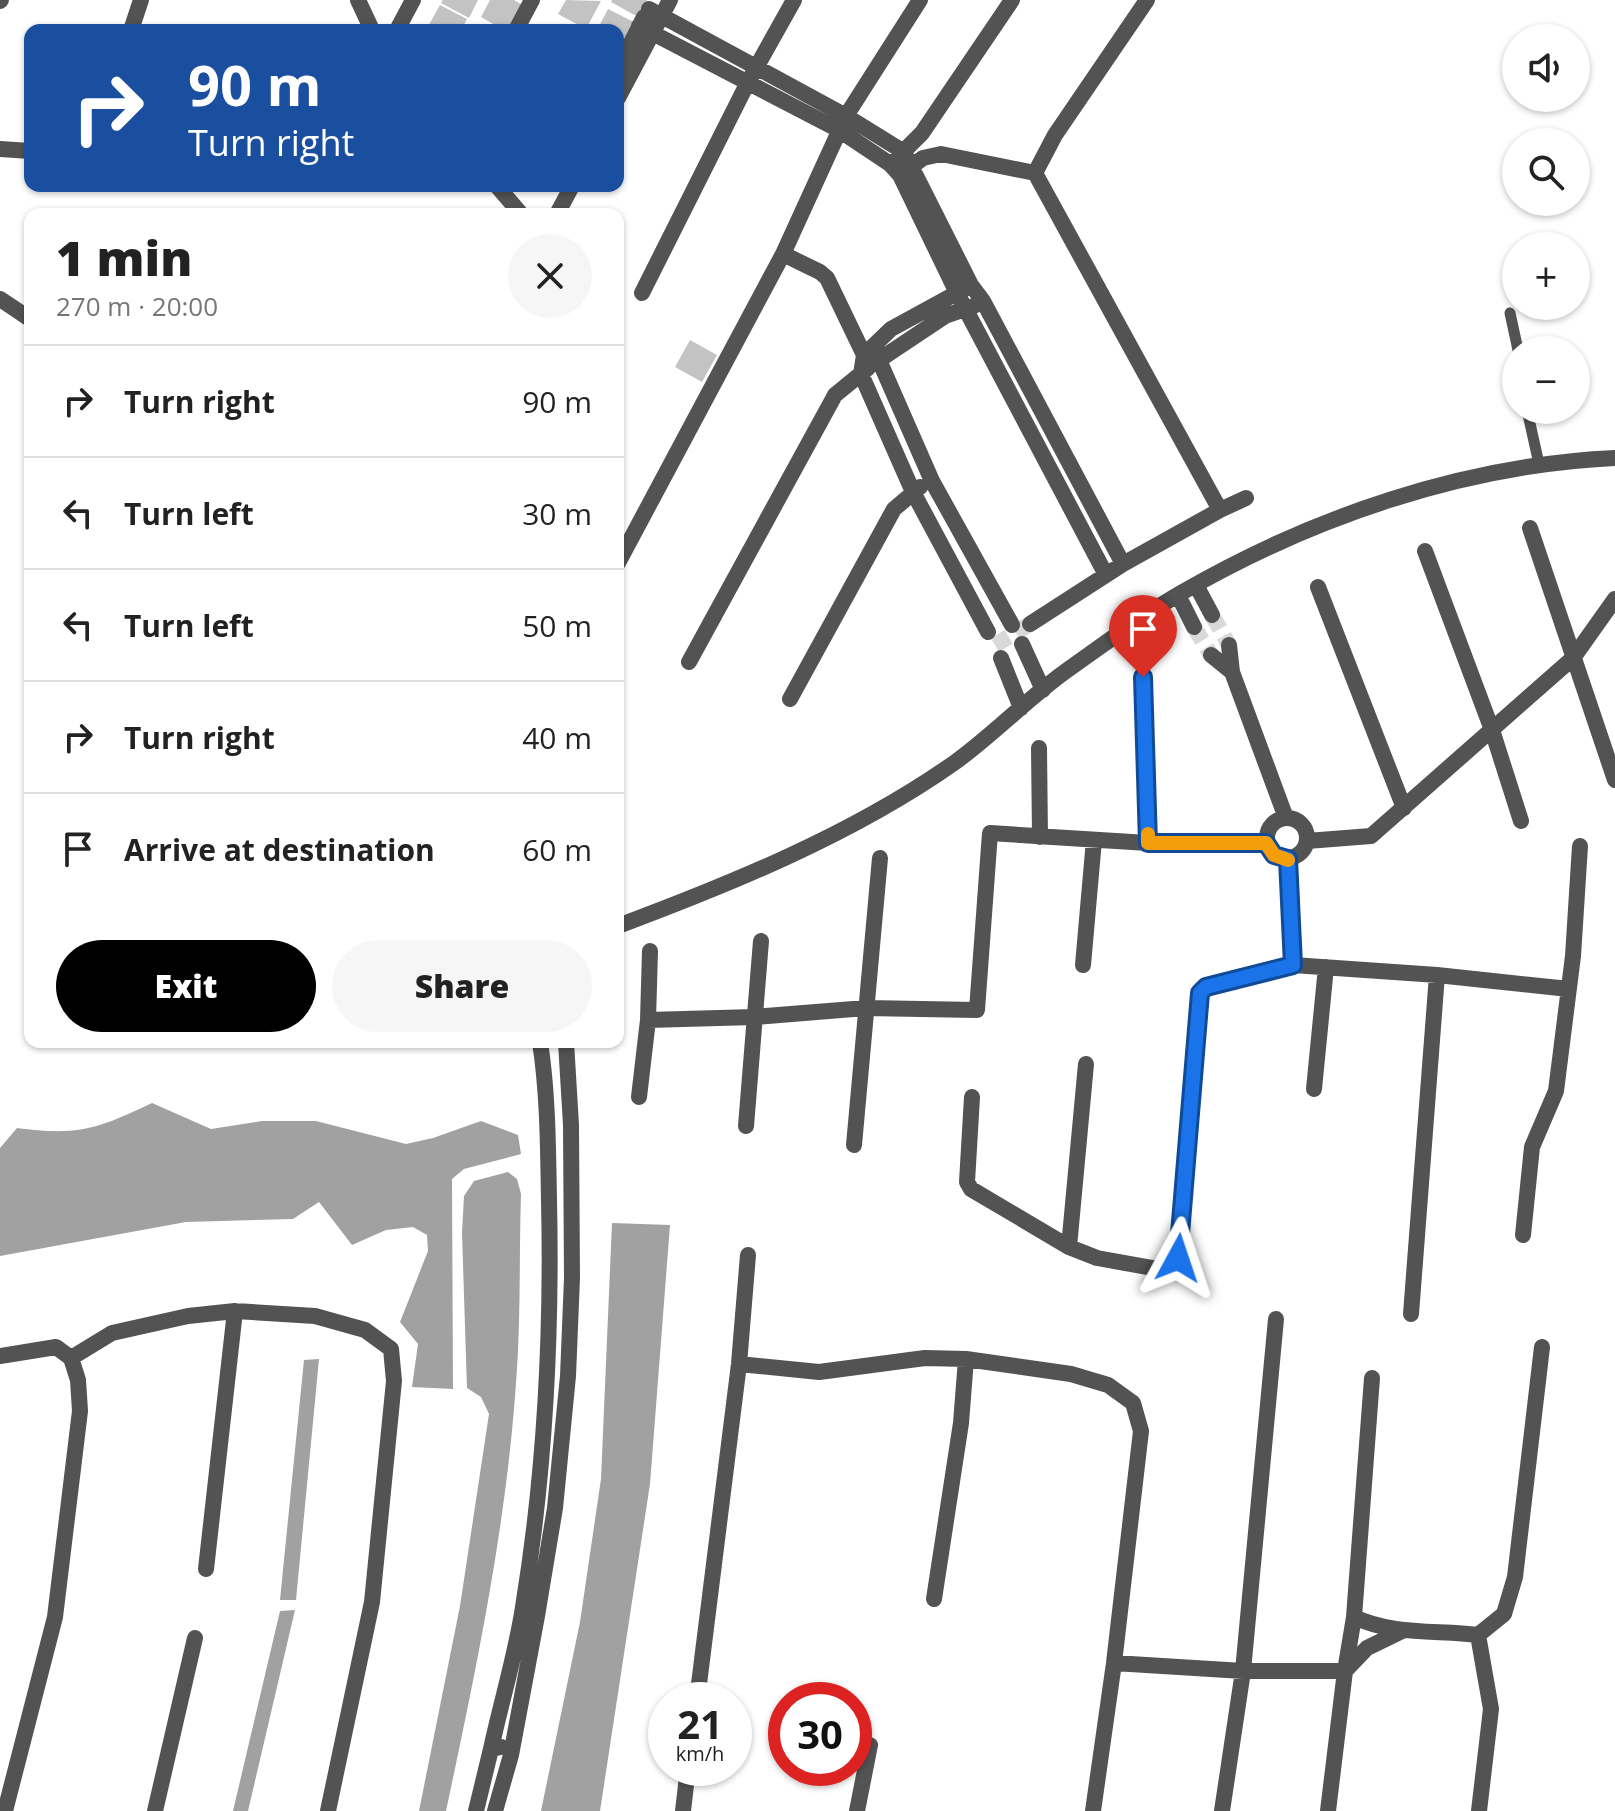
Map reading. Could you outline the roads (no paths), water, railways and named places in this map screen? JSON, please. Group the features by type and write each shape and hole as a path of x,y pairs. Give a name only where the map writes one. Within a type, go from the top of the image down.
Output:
{"street":[{"path":"134,24 141,0"},
{"path":"358,0 369,24"},
{"path":"400,24 413,0"},
{"path":"519,24 532,0"},
{"path":"624,83 654,8 670,0"},
{"path":"642,293 747,84 794,0"},
{"path":"624,552 783,254 843,123 920,0"},
{"path":"901,164 1012,0"},
{"path":"1035,173 1055,135 1147,0"},
{"path":"654,8 757,68 901,164 964,289 967,310 1106,575"},
{"path":"624,60 646,29"},
{"path":"646,29 747,84 843,123"},
{"path":"0,149 24,151"},
{"path":"901,164 941,154 1035,173 1220,510"},
{"path":"502,192 516,208"},
{"path":"783,254 827,278 932,481 1021,624 1123,564 1246,498"},
{"path":"964,289 983,301 1123,564"},
{"path":"689,662 835,395 861,374 891,329 964,289"},
{"path":"0,299 24,315"},
{"path":"871,358 945,316 967,310 983,301"},
{"path":"861,374 913,492 988,632"},
{"path":"624,924 714,888 846,828 954,763 1063,673 1178,595 1299,534 1400,496 1539,464 1615,458"},
{"path":"790,699 894,509 913,492 932,481"},
{"path":"1530,528 1615,780"},
{"path":"1425,551 1492,730 1521,821"},
{"path":"1196,585 1212,615"},
{"path":"1318,587 1404,808"},
{"path":"1178,595 1194,627"},
{"path":"1307,841 1371,836 1573,658 1615,599"},
{"path":"1022,644 1043,690"},
{"path":"1229,645 1232,672 1286,818"},
{"path":"1211,655 1232,672"},
{"path":"1001,658 1021,708"},
{"path":"1143,677 1148,843"},
{"path":"1039,748 1040,837"},
{"path":"1288,866 1307,841 1304,827 1293,818 1273,823 1266,836 1266,843 1274,855 1288,866 1293,965"},
{"path":"648,1020 754,1017 866,1008 977,1010 990,833 1148,843 1266,843"},
{"path":"1083,965 1094,840"},
{"path":"1523,1235 1532,1147 1556,1091 1569,989 1580,846"},
{"path":"854,1145 880,858"},
{"path":"746,1126 761,941"},
{"path":"639,1097 648,1020 650,951"},
{"path":"972,1097 967,1182 971,1189 1069,1247 1097,1258 1164,1270 1176,1262 1200,993 1206,987 1293,965 1437,975 1569,989"},
{"path":"1314,1089 1326,967"},
{"path":"1411,1314 1437,975"},
{"path":"476,1811 523,1610 538,1505 548,1383 551,1280 547,1123 541,1048"},
{"path":"495,1811 511,1755 555,1508 568,1376 572,1278 571,1125 566,1048"},
{"path":"1069,1247 1086,1064"},
{"path":"547,1123 567,1118 571,1125"},
{"path":"699,1682 739,1364 748,1255"},
{"path":"71,1358 112,1333 188,1316 235,1311 315,1316 365,1330 391,1349 394,1381 372,1602 328,1811"},
{"path":"206,1569 235,1311"},
{"path":"1222,1811 1243,1671 1276,1319"},
{"path":"0,1356 56,1347 71,1358 78,1380 80,1411 55,1617 5,1811"},
{"path":"1354,1617 1374,1627 1478,1635 1504,1614 1515,1577 1542,1347"},
{"path":"739,1364 819,1372 925,1358 966,1359 1071,1374 1108,1385 1133,1403 1141,1431 1093,1811"},
{"path":"934,1599 961,1423 966,1359"},
{"path":"1328,1811 1354,1617 1372,1378"},
{"path":"1114,1663 1243,1671 1345,1671 1367,1648 1402,1631"},
{"path":"1478,1635 1491,1709 1479,1811"},
{"path":"155,1811 195,1638"},
{"path":"491,1749 501,1747 511,1755"},
{"path":"683,1811 686,1786"},
{"path":"857,1811 862,1786"}],"lane":[{"path":"1530,424 1539,464"}],"tunnel":[{"path":"1212,615 1229,645"},
{"path":"995,645 1030,624"},
{"path":"1194,627 1211,655"}]}
